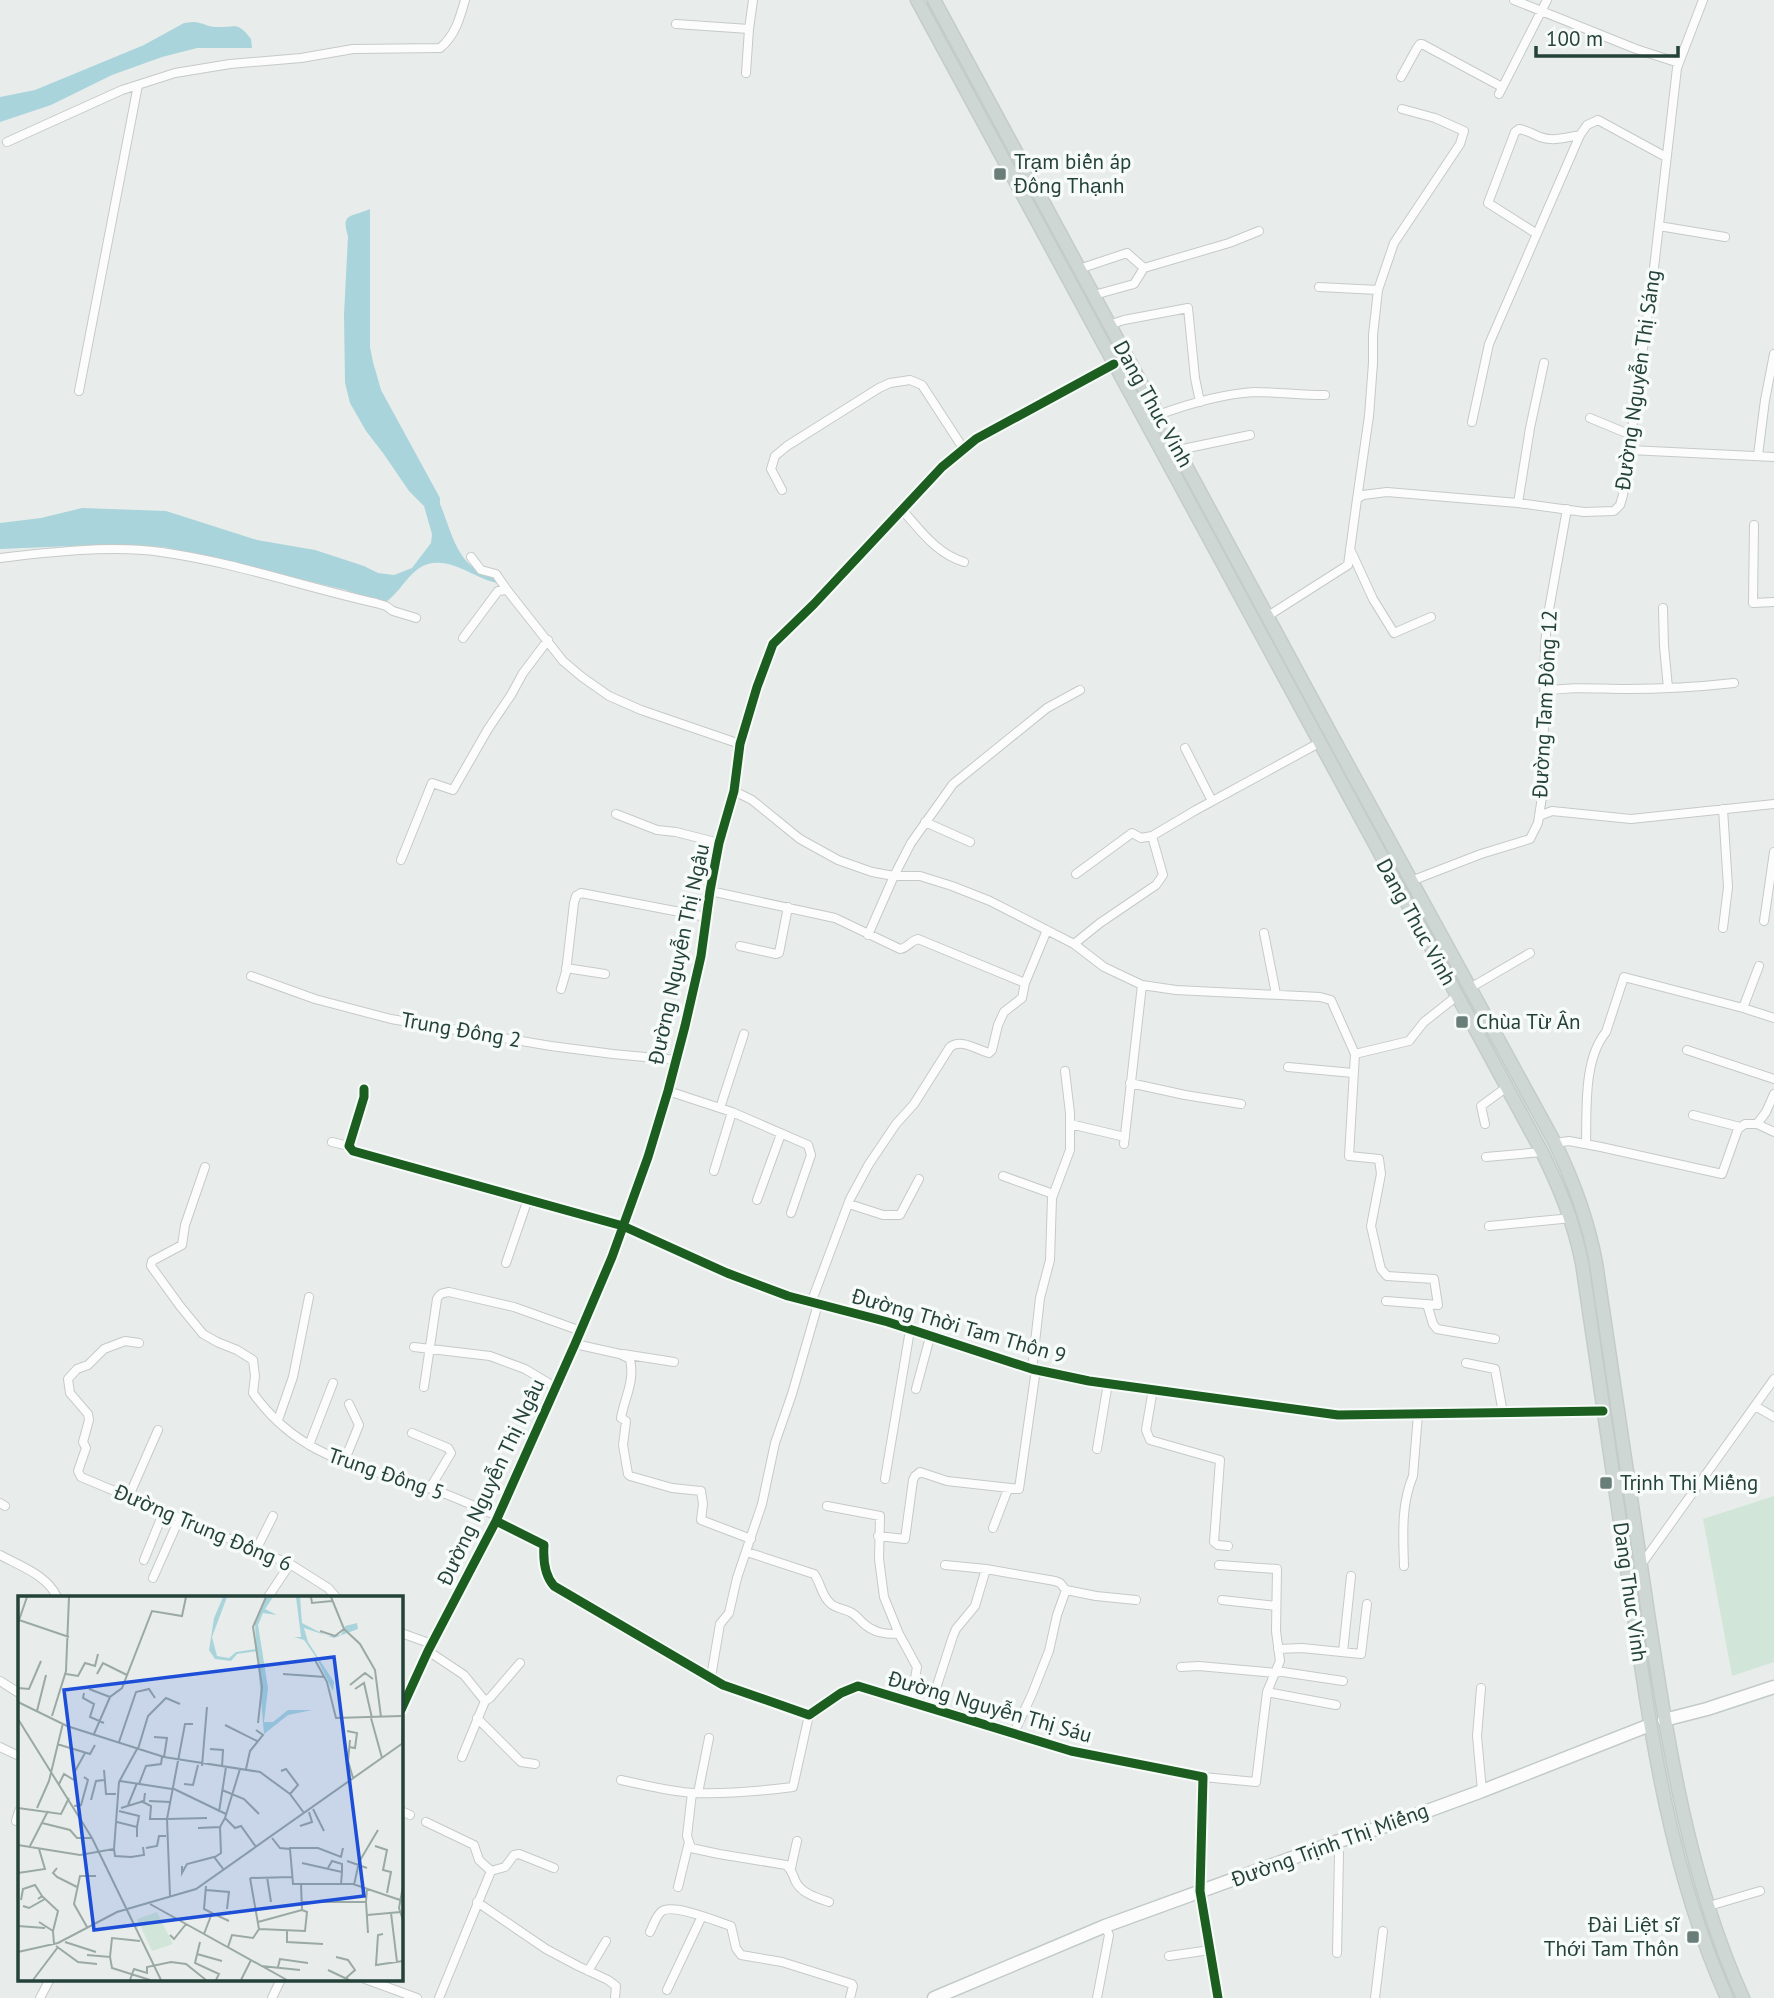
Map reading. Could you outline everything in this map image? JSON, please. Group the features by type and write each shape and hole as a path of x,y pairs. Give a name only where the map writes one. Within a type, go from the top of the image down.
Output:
{"main road":[{"name":"Dang Thuc Vinh","path":"917,0 1542,1152 1572,1218 1582,1263 1650,1725 1674,1838 1705,1945 1727,1998"},
{"name":"Dang Thuc Vinh","path":"934,0 1555,1143 1576,1187 1591,1234 1664,1720 1683,1812 1709,1906 1742,1998"},
{"path":"1114,364 1127,357"},
{"path":"1650,1725 1774,1688"},
{"name":"Đường Trịnh Thị Miếng","path":"934,1998 1105,1926 1482,1791 1650,1725"}],"street":[{"path":"7,142 122,90 174,72 288,60 354,49 440,48 449,41 465,0"},
{"path":"746,73 753,0"},
{"path":"1514,0 1636,49 1679,63"},
{"path":"1401,77 1417,48 1423,44 1501,90 1547,0"},
{"name":"Đường Nguyễn Thị Sáng","path":"1357,499 1363,495 1387,492 1518,503 1584,512 1617,509 1622,500 1630,450 1679,63 1703,0"},
{"path":"676,24 749,29"},
{"path":"79,391 138,85"},
{"path":"1268,616 1348,565 1369,416 1378,290 1394,243 1460,144 1464,131 1435,118 1402,109"},
{"path":"1472,422 1489,344 1580,135 1587,125 1598,120 1666,157"},
{"path":"1537,234 1488,203 1515,132 1524,129 1544,139 1580,135"},
{"path":"1659,226 1725,237"},
{"path":"1094,295 1134,284 1144,268 1229,243 1259,231"},
{"path":"1079,269 1127,253 1144,268"},
{"path":"1319,287 1378,290"},
{"path":"1110,325 1188,308 1200,402"},
{"path":"1758,455 1770,401 1774,354"},
{"path":"1518,503 1544,363"},
{"name":"Đường Nguyễn Thị Ngâu","path":"402,1708 497,1519 581,1331 623,1226 677,1060 701,956 719,843 734,791 740,744 757,687 774,644 963,448 1114,364"},
{"path":"782,490 771,469 775,456 879,388 902,380 922,385 963,448"},
{"path":"1158,415 1220,397 1253,392 1325,395"},
{"path":"1590,418 1632,435"},
{"path":"1178,450 1250,435"},
{"path":"1630,450 1774,457"},
{"name":"Đường Tam Đông 12","path":"1539,816 1543,790 1548,615 1567,509"},
{"path":"902,511 933,544 951,558 964,562"},
{"path":"1754,525 1753,603 1774,602"},
{"path":"1350,549 1373,599 1394,633 1431,617"},
{"path":"0,558 79,551 159,551 222,564 386,606 416,618"},
{"path":"471,557 481,570 496,573 563,661 609,696 740,744"},
{"path":"463,638 498,591 507,590"},
{"path":"1662,608 1668,688"},
{"path":"401,860 432,783 453,790 523,673 548,640"},
{"path":"1545,691 1565,687 1668,688 1734,683"},
{"path":"868,934 911,843 953,784 1047,708 1080,690"},
{"path":"1076,874 1132,832 1141,838 1153,836 1319,743"},
{"path":"1185,748 1212,801"},
{"path":"734,791 752,800 800,839 838,860 872,872 894,876 920,876 990,901 1074,944 1104,967 1142,985 1177,990 1276,994 1331,1000 1355,1054 1349,1156 1379,1159 1381,1174 1371,1226 1381,1269 1387,1276 1434,1279 1438,1305 1386,1301"},
{"path":"1411,881 1481,854 1530,839 1539,816 1552,811 1631,819 1774,804"},
{"path":"1723,809 1728,887 1723,928"},
{"path":"616,814 657,830 719,843"},
{"path":"925,822 970,842"},
{"path":"1074,944 1156,885 1163,875 1153,836"},
{"path":"1764,922 1774,852"},
{"path":"710,891 835,918 900,949 918,939 1025,983"},
{"path":"561,989 574,902 576,896 581,893 706,917"},
{"path":"740,946 779,953 788,907"},
{"path":"710,1677 720,1624 729,1614 737,1578 762,1504 775,1443 792,1394 815,1304 849,1204 869,1164 896,1124 914,1104 950,1047 961,1043 989,1053 1004,1012 1022,998 1025,983 1047,930"},
{"path":"1264,933 1276,994"},
{"path":"1470,988 1530,953"},
{"path":"1743,1008 1759,966"},
{"path":"566,968 604,974"},
{"name":"Trung Đông 2","path":"251,976 315,999 391,1018 551,1046 677,1060"},
{"path":"1586,1144 1587,1091 1594,1056 1600,1038 1606,1032 1624,977 1774,1018"},
{"path":"1070,1124 1124,1140 1142,985"},
{"path":"1355,1054 1409,1041 1424,1022 1457,996"},
{"path":"720,1108 744,1034"},
{"path":"1687,1051 1774,1079"},
{"path":"1289,1067 1353,1073"},
{"path":"878,1536 905,1539 913,1480 920,1472 947,1481 1019,1489 1040,1298 1051,1260 1052,1198 1070,1150 1065,1070"},
{"path":"1130,1083 1241,1104"},
{"path":"1485,1125 1481,1106 1507,1087"},
{"path":"349,1146 365,1089"},
{"path":"668,1091 732,1112 808,1145 811,1155 791,1213"},
{"path":"1757,1124 1774,1094"},
{"path":"714,1171 732,1112"},
{"path":"1693,1115 1740,1127"},
{"path":"1555,1143 1569,1141 1586,1144 1721,1174 1740,1127 1757,1124 1774,1132"},
{"path":"757,1200 781,1133"},
{"name":"Đường Thời Tam Thôn 9","path":"332,1142 349,1146 353,1151 367,1156 623,1226 788,1296 910,1329 1034,1369 1153,1390 1338,1415 1603,1411"},
{"path":"1486,1157 1542,1152"},
{"name":"Trung Đông 5","path":"205,1167 185,1225 182,1245 152,1261 151,1266 203,1334 253,1360 253,1393 264,1409 297,1439 344,1462 430,1488 497,1519"},
{"path":"1003,1176 1053,1194"},
{"path":"849,1204 883,1214 900,1215 919,1179"},
{"path":"506,1263 528,1199"},
{"path":"1489,1226 1572,1218"},
{"path":"424,1387 437,1299 443,1293 449,1292 514,1307 581,1331"},
{"path":"278,1420 293,1377 309,1297"},
{"path":"1427,1304 1437,1329 1495,1339"},
{"path":"885,1479 910,1329"},
{"path":"916,1389 930,1337"},
{"name":"Đường Trung Đông 6","path":"139,1343 125,1341 104,1349 68,1379 70,1392 88,1414 89,1420 83,1442 86,1448 78,1471 81,1477 290,1564 328,1588 335,1596"},
{"path":"575,1344 674,1362"},
{"path":"414,1347 490,1356 525,1369 555,1387"},
{"path":"620,1354 629,1359 632,1372 621,1418 626,1421 624,1445 628,1474 672,1488 701,1491 701,1520 751,1539"},
{"path":"1466,1363 1496,1369 1503,1413"},
{"path":"1641,1565 1774,1379"},
{"path":"309,1445 332,1382"},
{"path":"1097,1449 1108,1383"},
{"path":"1153,1390 1146,1430 1150,1440 1220,1461 1214,1542 1228,1546"},
{"path":"344,1462 359,1425 349,1404"},
{"path":"1755,1406 1774,1417"},
{"path":"1404,1566 1402,1525 1413,1476 1418,1414"},
{"path":"129,1496 158,1430"},
{"path":"412,1433 448,1448 451,1453 430,1488"},
{"path":"993,1528 1008,1489"},
{"path":"827,1506 880,1516 878,1536 884,1597 899,1634 917,1667 911,1702"},
{"path":"144,1560 164,1511"},
{"path":"256,1549 273,1516"},
{"path":"153,1578 180,1517"},
{"path":"497,1519 544,1545 543,1559 548,1579 554,1586 723,1685 809,1715 793,1787 695,1793 621,1780"},
{"path":"747,1552 814,1574 828,1601 837,1608 853,1613 873,1631 899,1634"},
{"path":"0,1555 41,1577 56,1596"},
{"path":"269,1596 290,1564"},
{"path":"945,1565 1055,1581 1066,1590 1136,1600"},
{"path":"1219,1565 1277,1569 1276,1606 1280,1661 1268,1692 1336,1706"},
{"path":"930,1707 956,1629 975,1606 986,1569"},
{"path":"1343,1652 1351,1576"},
{"path":"1014,1733 1049,1651 1056,1615 1066,1590"},
{"path":"1222,1600 1276,1606"},
{"path":"1278,1650 1303,1648 1361,1654 1367,1604"},
{"path":"402,1634 430,1648 464,1675 485,1701"},
{"path":"462,1758 485,1701 520,1663"},
{"path":"1181,1667 1276,1672 1343,1681"},
{"path":"0,1681 18,1692"},
{"name":"Đường Nguyễn Thị Sáu","path":"809,1715 841,1693 858,1686 1072,1751 1203,1777 1256,1782 1268,1692"},
{"path":"1481,1688 1477,1736 1482,1791"},
{"path":"477,1718 521,1762 535,1764"},
{"path":"709,1738 687,1836 691,1848 791,1868"},
{"path":"0,1747 18,1756"},
{"path":"1203,1777 1200,1891 1218,1998"},
{"path":"402,1811 410,1815"},
{"path":"16,1821 18,1814"},
{"path":"426,1822 474,1845 479,1860 491,1871"},
{"path":"797,1841 791,1868 795,1882 801,1889 829,1902"},
{"path":"678,1887 689,1842"},
{"path":"1336,1842 1339,1854 1337,1953"},
{"path":"439,1998 491,1871 505,1867 514,1855 519,1853 554,1868"},
{"path":"1709,1906 1760,1891"},
{"path":"477,1902 546,1949 608,1980 616,1986 615,1998"},
{"path":"650,1932 660,1912 665,1909 677,1909 702,1916 731,1926 736,1948 741,1955 782,1962 852,1983 850,1998"},
{"path":"667,1990 702,1916"},
{"path":"1097,1998 1109,1935 1105,1926"},
{"path":"1375,1998 1382,1931"},
{"path":"589,1972 606,1941"},
{"path":"1169,1956 1210,1950"},
{"path":"40,1998 49,1980"},
{"path":"272,1998 281,1980"},
{"path":"368,1980 417,1998"}],"green space":[{"path":"1774,1496 1774,1662 1732,1676 1703,1519"}],"water":[{"path":"193,22 213,27 239,27 251,39 252,48 197,48 162,57 112,75 51,105 0,122 0,97 35,90 144,45 184,23"},
{"path":"370,209 370,347 381,390 440,498 450,532 464,558 479,571 494,576 503,584 447,564 428,564 413,573 388,600 371,607 359,595 346,590 164,547 95,545 0,549 0,523 41,518 82,508 166,511 257,540 315,550 378,573 394,575 412,568 431,543 432,534 424,506 409,491 366,431 350,403 345,383 346,223 350,216"}],"cycle path":[{"path":"402,1708 428,1651 496,1521 612,1257 648,1157 668,1091 701,956 710,891 719,843 734,791 740,744 773,644 942,467 976,439 1114,364"},
{"path":"364,1089 349,1146 353,1151 623,1226 727,1273 788,1296 888,1322 1032,1369 1089,1381 1338,1415 1603,1411"},
{"path":"496,1521 544,1545 545,1567 554,1586 723,1685 809,1715 841,1693 858,1686 1071,1751 1203,1777 1200,1891 1218,1998"}],"place":[{"name":"Trạm biến áp Đông Thạnh","path":"1000,174"},
{"name":"Chùa Từ Ân","path":"1462,1022"},
{"name":"Trịnh Thị Miếng","path":"1606,1483"},
{"name":"Đài Liệt sĩ Thới Tam Thôn","path":"1693,1937"}]}
